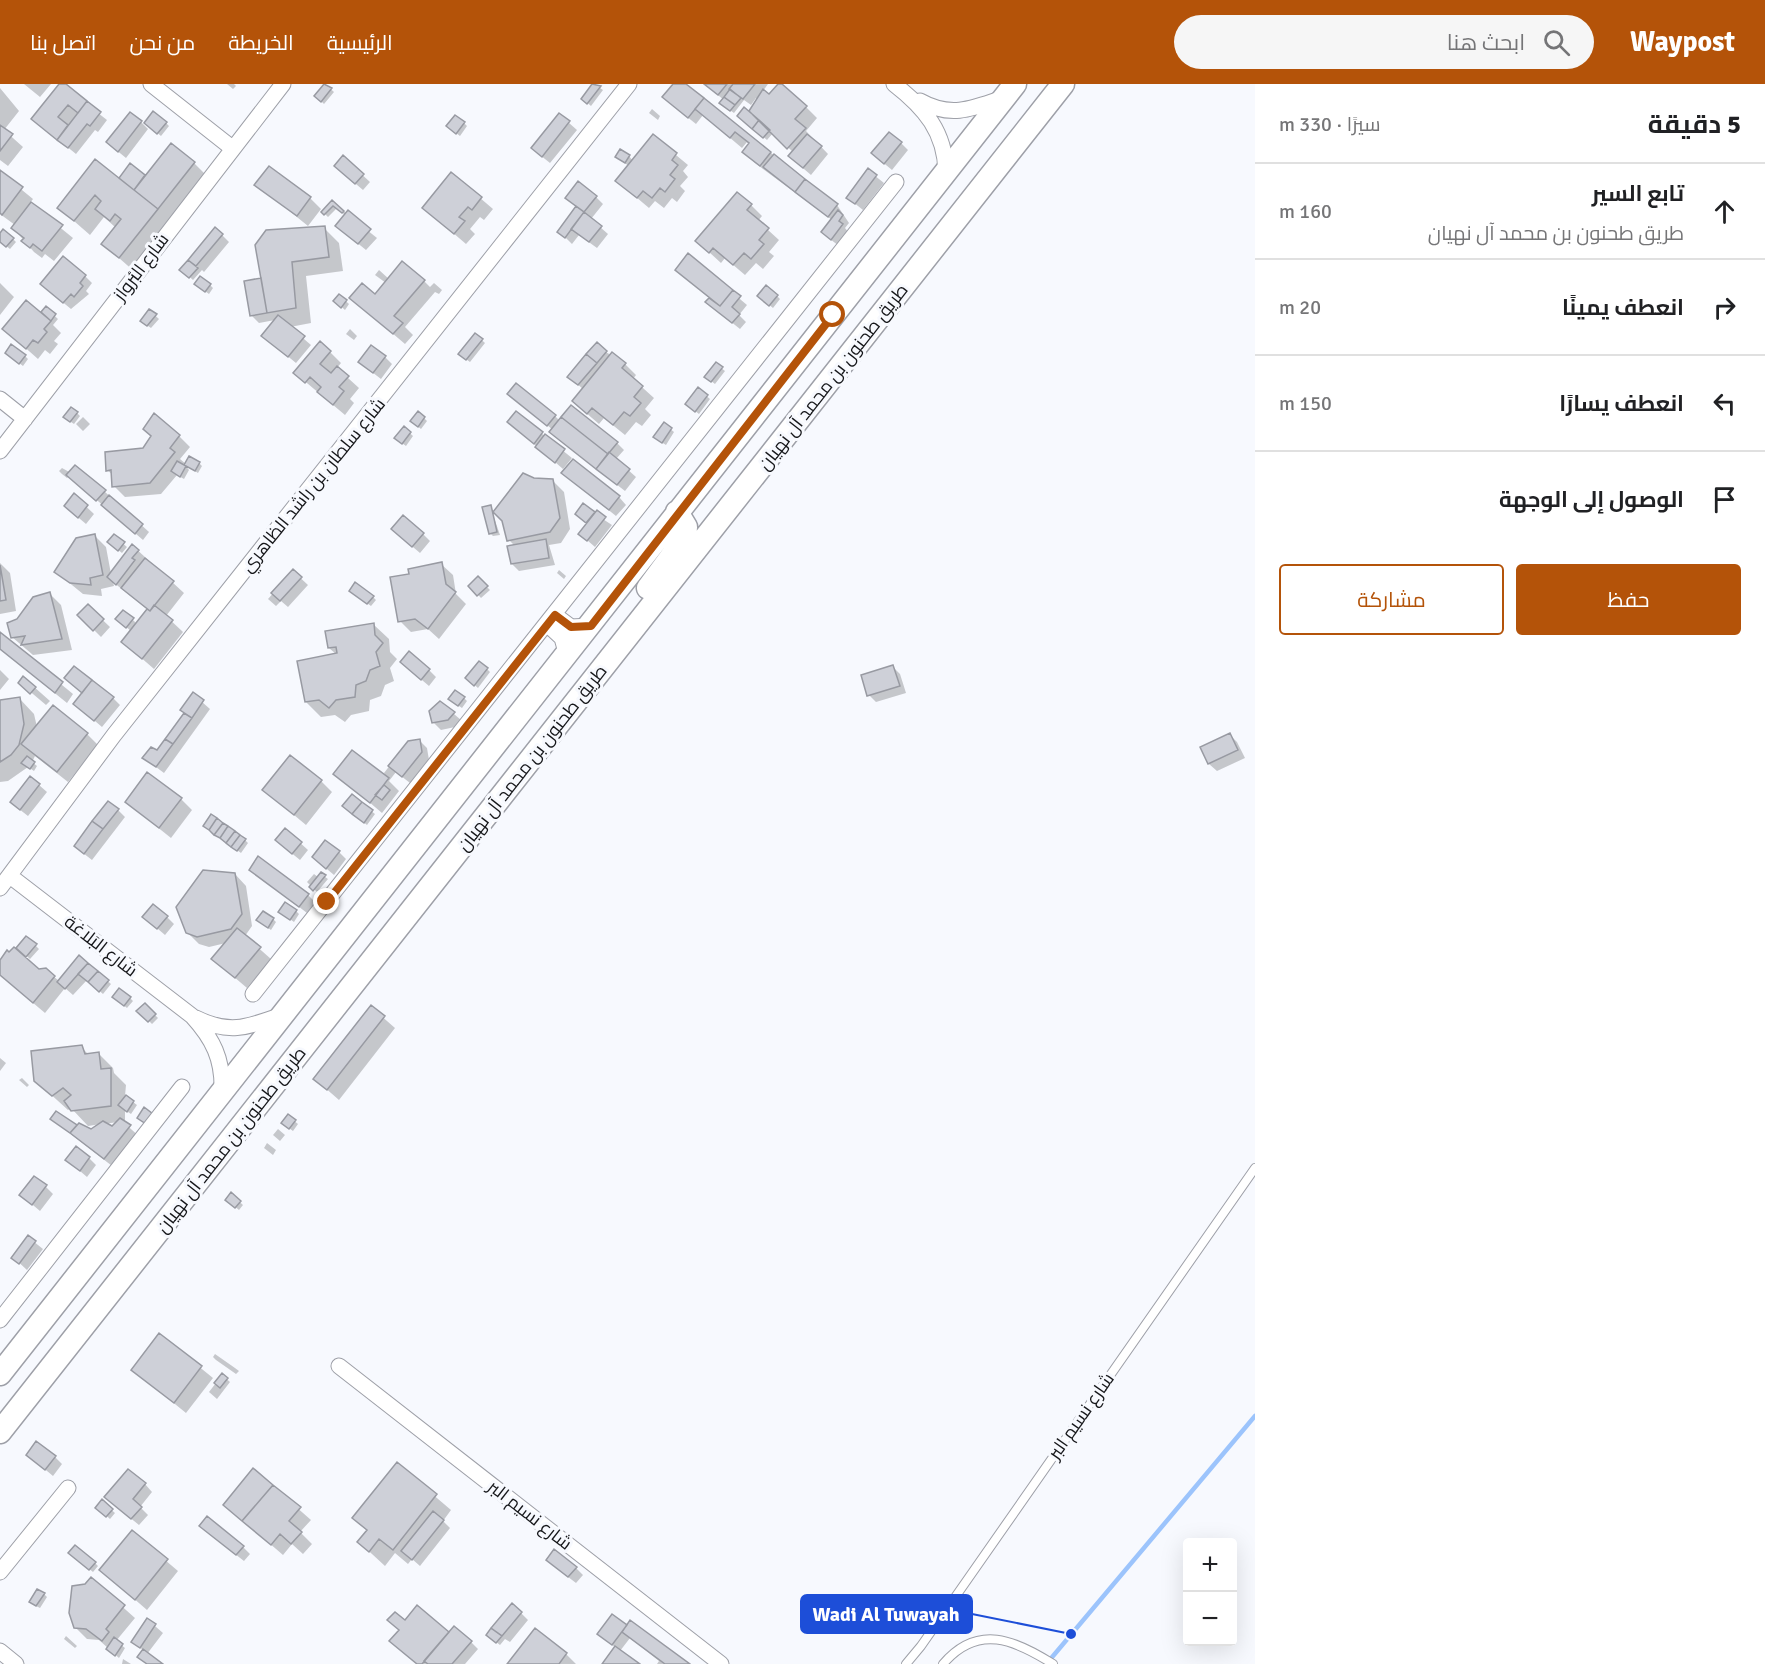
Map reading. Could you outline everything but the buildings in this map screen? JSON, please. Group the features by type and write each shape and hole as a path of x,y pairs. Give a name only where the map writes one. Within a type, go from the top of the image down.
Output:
{"main road":[{"name":"طريق طحنون بن محمد آل نهيان","path":"0,1432 1063,84"},
{"name":"طريق طحنون بن محمد آل نهيان","path":"0,1374 591,626 677,512 1010,90"},
{"path":"576,702 597,655 685,538 686,526 677,512"}],"street":[{"path":"151,84 232,148"},
{"name":"شارع البُرواز","path":"0,451 283,84"},
{"name":"شارع سلطان بن راشد الظاهري","path":"5,882 114,735 629,84"},
{"path":"894,84 908,95 937,128 944,150 946,172"},
{"path":"908,95 933,108 957,112 1010,90"},
{"path":"253,994 552,620 896,182"},
{"path":"0,399 25,419"},
{"path":"552,620 571,627 591,626"},
{"path":"552,620 562,638 567,656"},
{"name":"شارع البَلاغة","path":"5,882 192,1016 209,1024 232,1029 282,1015"},
{"name":"شارع البَلاغة","path":"192,1016 213,1040 217,1051 222,1091"},
{"path":"0,1320 183,1087"},
{"name":"شارع نسيم البر","path":"339,1366 721,1664"},
{"path":"0,1572 68,1488"},
{"path":"0,1651 16,1664"}],"lane":[{"name":"شارع نسيم البر","path":"906,1664 921,1646 1255,1168"},
{"path":"943,1664 971,1642 997,1639 1022,1645 1053,1664"}],"waterway":[{"path":"1048,1662 1255,1416"}],"place":[{"name":"Wadi Al Tuwayah","path":"1071,1634"}],"route":[{"path":"327,902 555,615 571,627 591,626 677,512 833,315"}]}
